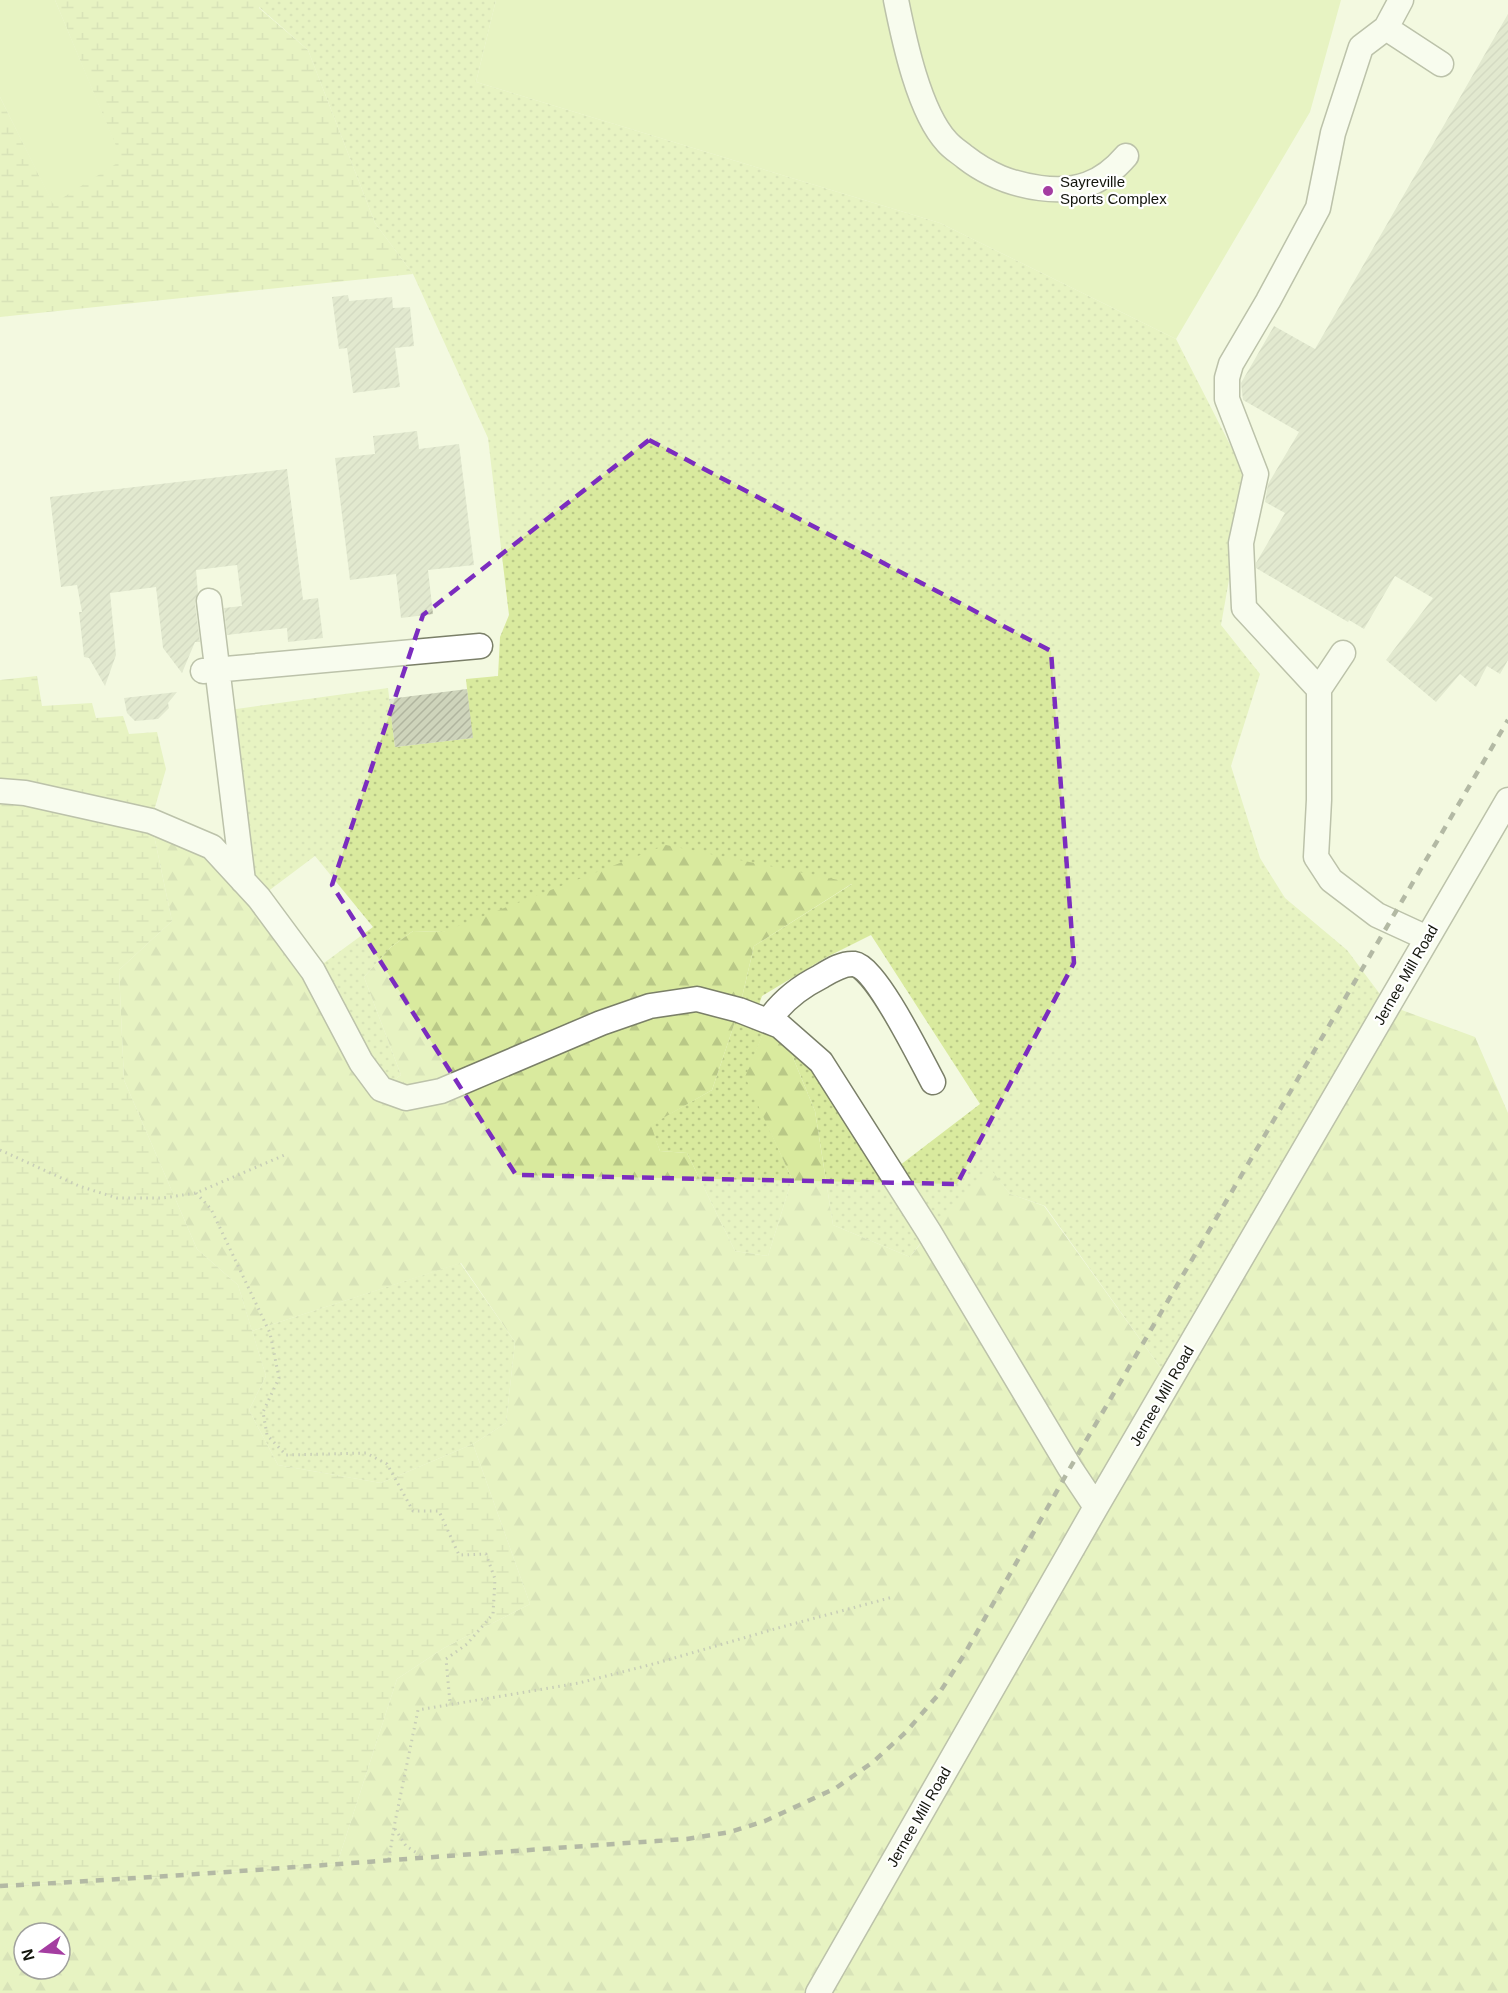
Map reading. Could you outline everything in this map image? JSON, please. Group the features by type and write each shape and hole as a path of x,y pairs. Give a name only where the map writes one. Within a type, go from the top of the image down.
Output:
{"street":[{"path":"896,0 923,100 933,121 947,142 977,166 996,178 1020,186 1056,190 1075,189 1092,183 1113,171 1126,156"},
{"path":"1319,689 1244,608 1241,543 1256,474 1227,399 1227,378 1231,364 1268,301 1317,208 1333,134 1361,47 1386,28 1401,0"},
{"path":"1386,28 1440,64"},
{"path":"209,601 209,670 243,881"},
{"path":"209,670 480,646"},
{"path":"1343,653 1319,689 1319,800 1316,857 1331,880 1377,915 1427,938"},
{"path":"0,791 25,793 151,821 212,847 259,898 314,971 361,1062 381,1089 406,1098 441,1091 601,1023 650,1005 697,999 739,1010 780,1026 821,1062 929,1232 1070,1468 1096,1507"},
{"name":"Jernee Mill Road","path":"818,1993 1096,1507 1508,800"},
{"path":"768,1021 780,1005 803,986 843,965 862,966 881,989 933,1082"}],"path":[{"path":"0,1150 79,1186 117,1198 163,1198 196,1193 287,1154"},
{"path":"196,1193 211,1209 270,1333 279,1378 263,1412 267,1435 286,1455 366,1453 387,1464 413,1511 440,1511 459,1555 486,1554 495,1579 493,1614 467,1644 446,1659 450,1703"},
{"path":"389,1859 418,1710 579,1683 893,1597"},
{"path":"394,1827 406,1846 423,1857"}],"highlighted area":[{"path":"649,440 1051,651 1074,963 957,1184 516,1175 332,885 423,615"}],"green space":[{"path":"0,0 55,0 122,160 53,204 0,97"},
{"path":"55,0 259,0 259,8 308,50 375,223 413,274 0,317 0,97 53,203 121,159"},
{"path":"259,0 496,0 476,82 940,223 1176,339 1247,478 1221,625 1260,674 1231,766 1260,858 1285,898 1347,950 1388,1005 1170,1381 1045,1206 1010,1194 989,1168 929,1232 910,1257 833,1225 815,1111 780,1026 891,1172 980,1104 871,935 825,958 762,996 755,1016 768,1021 746,1077 792,1179 768,1256 735,1251 687,1153 660,1151 650,1125 712,1090 739,1010 754,946 852,884 443,932 413,931 391,947 364,977 401,1075 381,1089 313,971 373,927 315,856 259,898 222,711 388,688 395,747 472,738 466,679 498,676 500,637 509,615 488,438 413,274 375,223 308,50 259,7"},
{"name":"Sayreville Sports Complex","path":"496,0 1341,0 1310,112 1176,339 940,223 476,82"},
{"path":"37,676 42,706 92,703 96,718 123,716 129,734 157,732 166,769 151,821 172,921 119,970 124,1080 197,1249 238,1285 266,1376 249,1410 278,1465 381,1483 473,1444 530,1604 444,1648 397,1679 337,1864 0,1886 0,680"},
{"path":"151,821 212,847 381,1089 401,1075 364,977 391,947 413,931 443,932 666,845 853,883 754,946 739,1010 712,1090 651,1125 660,1151 687,1153 735,1251 768,1256 792,1179 745,1077 768,1021 780,1026 815,1111 833,1225 910,1257 943,1216 989,1167 1010,1194 1044,1206 1170,1381 1388,1005 1475,1037 1508,1113 1508,1993 0,1993 0,1886 337,1864 397,1679 444,1648 530,1604 473,1444 506,1423 515,1342 461,1263 252,1331 238,1285 197,1249 124,1080 119,970 172,921"},
{"path":"460,1263 515,1342 506,1423 473,1444 381,1483 278,1465 249,1410 266,1376 252,1331"}],"building":[{"path":"1508,14 1508,660 1500,674 1487,666 1476,687 1460,674 1436,702 1386,660 1433,598 1395,576 1364,629 1256,568 1256,563 1285,513 1265,502 1268,484 1299,432 1243,400 1241,383 1274,326 1315,349"},
{"path":"348,295 349,301 392,297 393,308 410,307 414,346 395,348 400,387 353,393 347,348 339,349 332,297"},
{"path":"417,431 419,449 459,444 474,565 428,570 433,614 401,618 396,574 350,580 335,458 375,454 373,436"},
{"path":"287,469 303,600 318,598 323,638 288,642 287,628 227,635 224,608 242,606 237,565 196,570 198,593 195,603 200,642 195,642 182,673 163,648 156,587 110,593 116,655 105,686 89,658 84,657 79,612 82,612 77,585 61,587 50,497"},
{"path":"467,689 473,738 395,747 389,699"},
{"path":"177,692 168,703 169,708 158,719 135,721 127,713 124,698"}],"railway":[{"path":"0,1886 687,1839 730,1832 765,1821 836,1788 873,1762 906,1732 938,1695 964,1655 1070,1468 1508,720"}],"place":[{"name":"Sayreville Sports Complex","path":"1048,191"}]}
